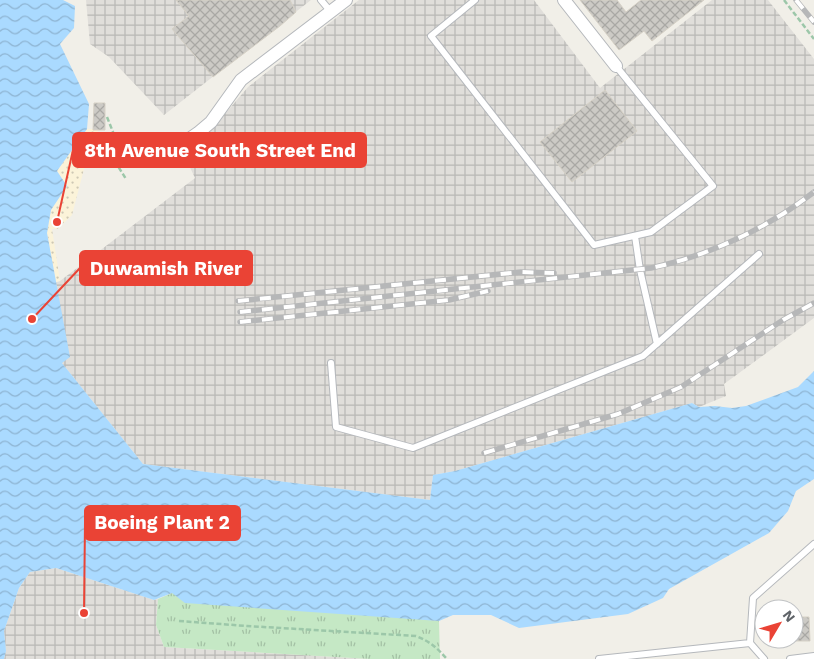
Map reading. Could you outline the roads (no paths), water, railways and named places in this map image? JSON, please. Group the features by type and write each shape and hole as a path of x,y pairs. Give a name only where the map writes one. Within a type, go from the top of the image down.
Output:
{"street":[{"path":"169,153 211,122 241,80 346,0"},
{"path":"564,0 616,66"}],"lane":[{"path":"321,0 331,12"},
{"path":"476,0 431,36 594,245 651,232 713,186 616,66"},
{"path":"635,236 640,270 657,344"},
{"path":"331,363 336,427 413,448 643,356 759,254"},
{"path":"764,659 750,643 753,598 814,544"},
{"path":"599,659 750,643"},
{"path":"790,659 814,656"}],"water":[{"path":"0,0 63,0 75,6 74,28 60,44 89,104 87,129 57,171 67,186 51,210 47,233 70,357 62,363 143,464 430,500 433,475 455,471 692,403 699,407 732,408 746,406 798,387 814,371 814,479 796,491 788,511 769,533 669,589 663,598 628,614 519,628 491,615 453,615 439,621 185,603 172,593 154,600 56,568 30,572 19,588 4,631 6,651 4,659 0,659"}],"railway":[{"path":"796,0 814,22"},
{"path":"240,312 651,268 694,256 737,239 777,217 814,192"},
{"path":"238,301 521,272 554,273"},
{"path":"240,322 449,300 488,291"},
{"path":"484,453 618,414 681,387 783,320 814,303"}],"place":[{"name":"8th Avenue South Street End","path":"57,222"},
{"name":"Duwamish River","path":"32,319"},
{"name":"Boeing Plant 2","path":"84,613"}]}
